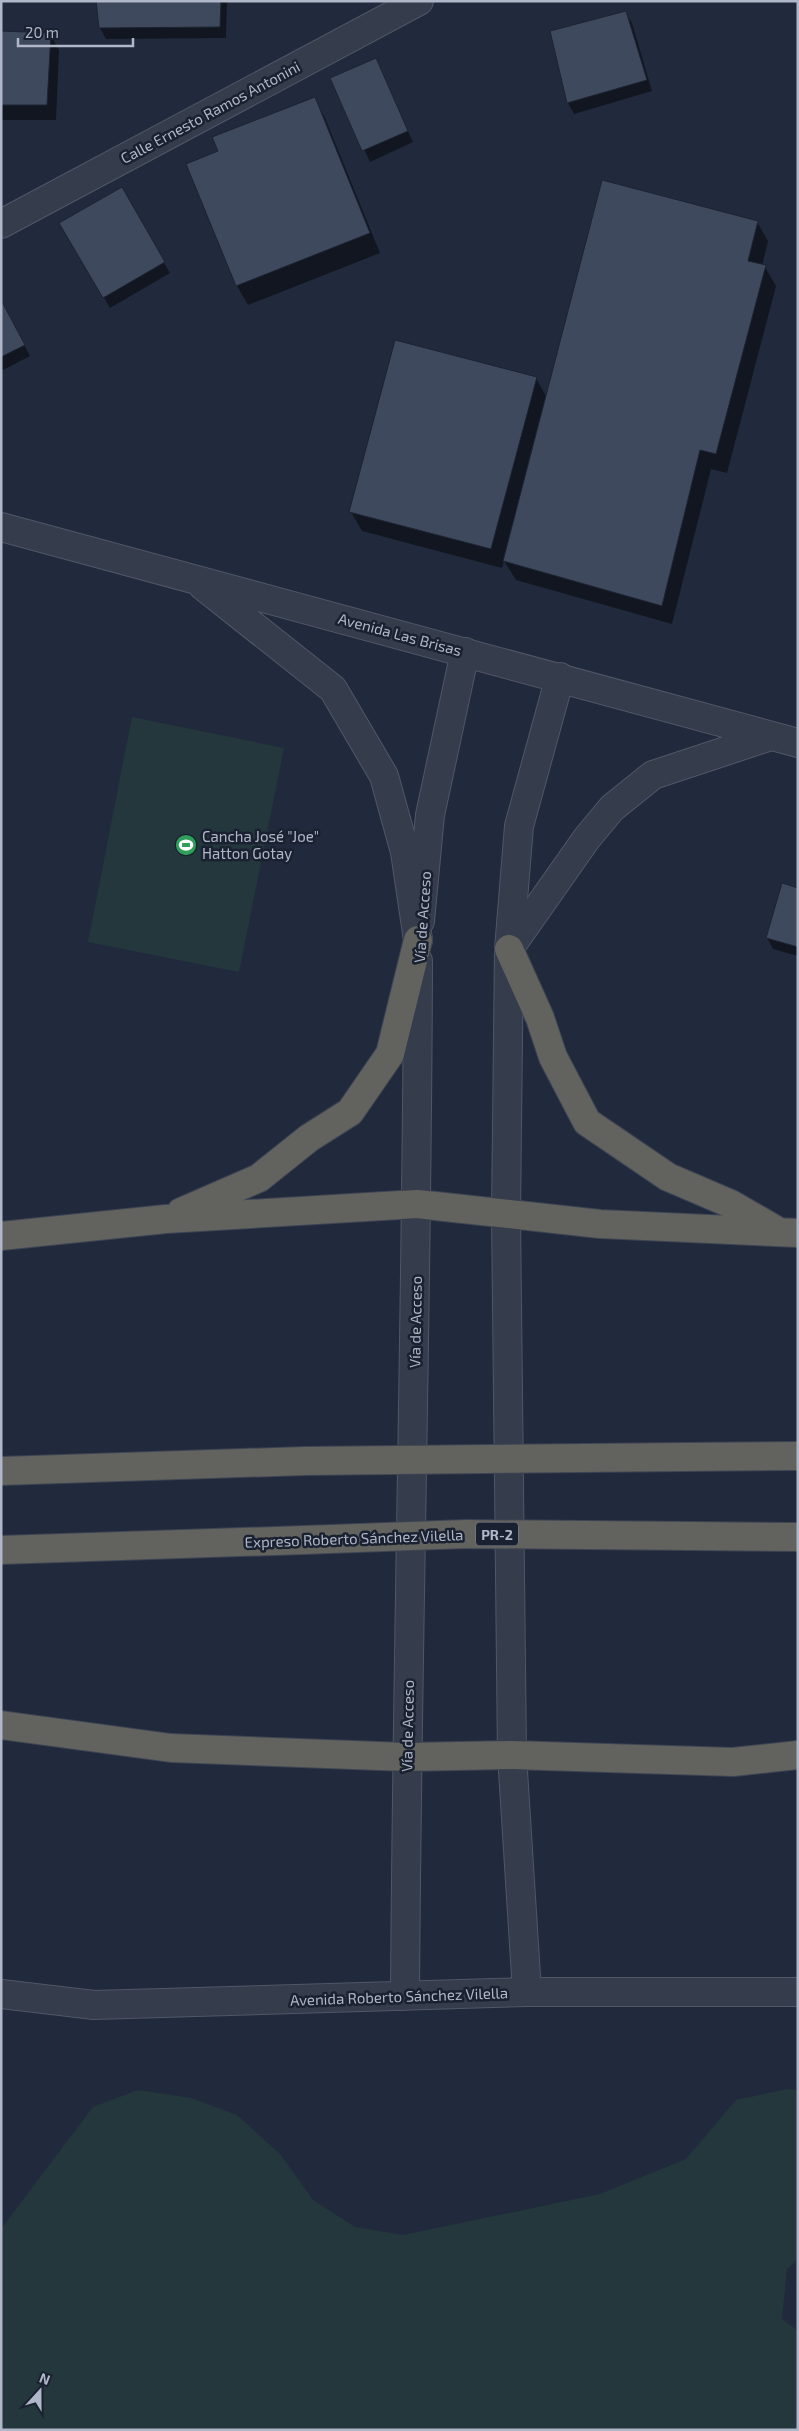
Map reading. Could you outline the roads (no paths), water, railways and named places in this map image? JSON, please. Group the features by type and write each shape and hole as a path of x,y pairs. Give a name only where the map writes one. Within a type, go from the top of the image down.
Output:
{"highway":[{"path":"166,1219 259,1178 309,1138 350,1112 390,1054 418,940"},
{"path":"509,949 540,1018 553,1057 587,1122 668,1177 731,1204 788,1233"},
{"path":"1,1236 166,1219 417,1204 600,1224 788,1233"},
{"path":"1,1471 304,1461 798,1456"},
{"name":"Expreso Roberto Sánchez Vilella","path":"1,1550 466,1534 798,1537"},
{"path":"1,1725 171,1748 406,1757 512,1755 733,1762 798,1755"}],"street":[{"name":"Calle Ernesto Ramos Antonini","path":"1,224 419,1"},
{"name":"Avenida Las Brisas","path":"1,527 798,743"},
{"path":"194,579 333,689 384,776 405,852 418,940"},
{"name":"Vía de Acceso","path":"405,1996 406,1757 417,1204 418,940 430,815 465,652"},
{"path":"527,1992 512,1755 506,1215 509,949 519,826 560,677"},
{"path":"509,949 587,838 612,808 653,775 771,736"},
{"name":"Avenida Roberto Sánchez Vilella","path":"1,1994 94,2005 527,1992 798,1992"}],"place":[{"name":"Cancha José \"Joe\" Hatton Gotay","path":"186,845"}]}
